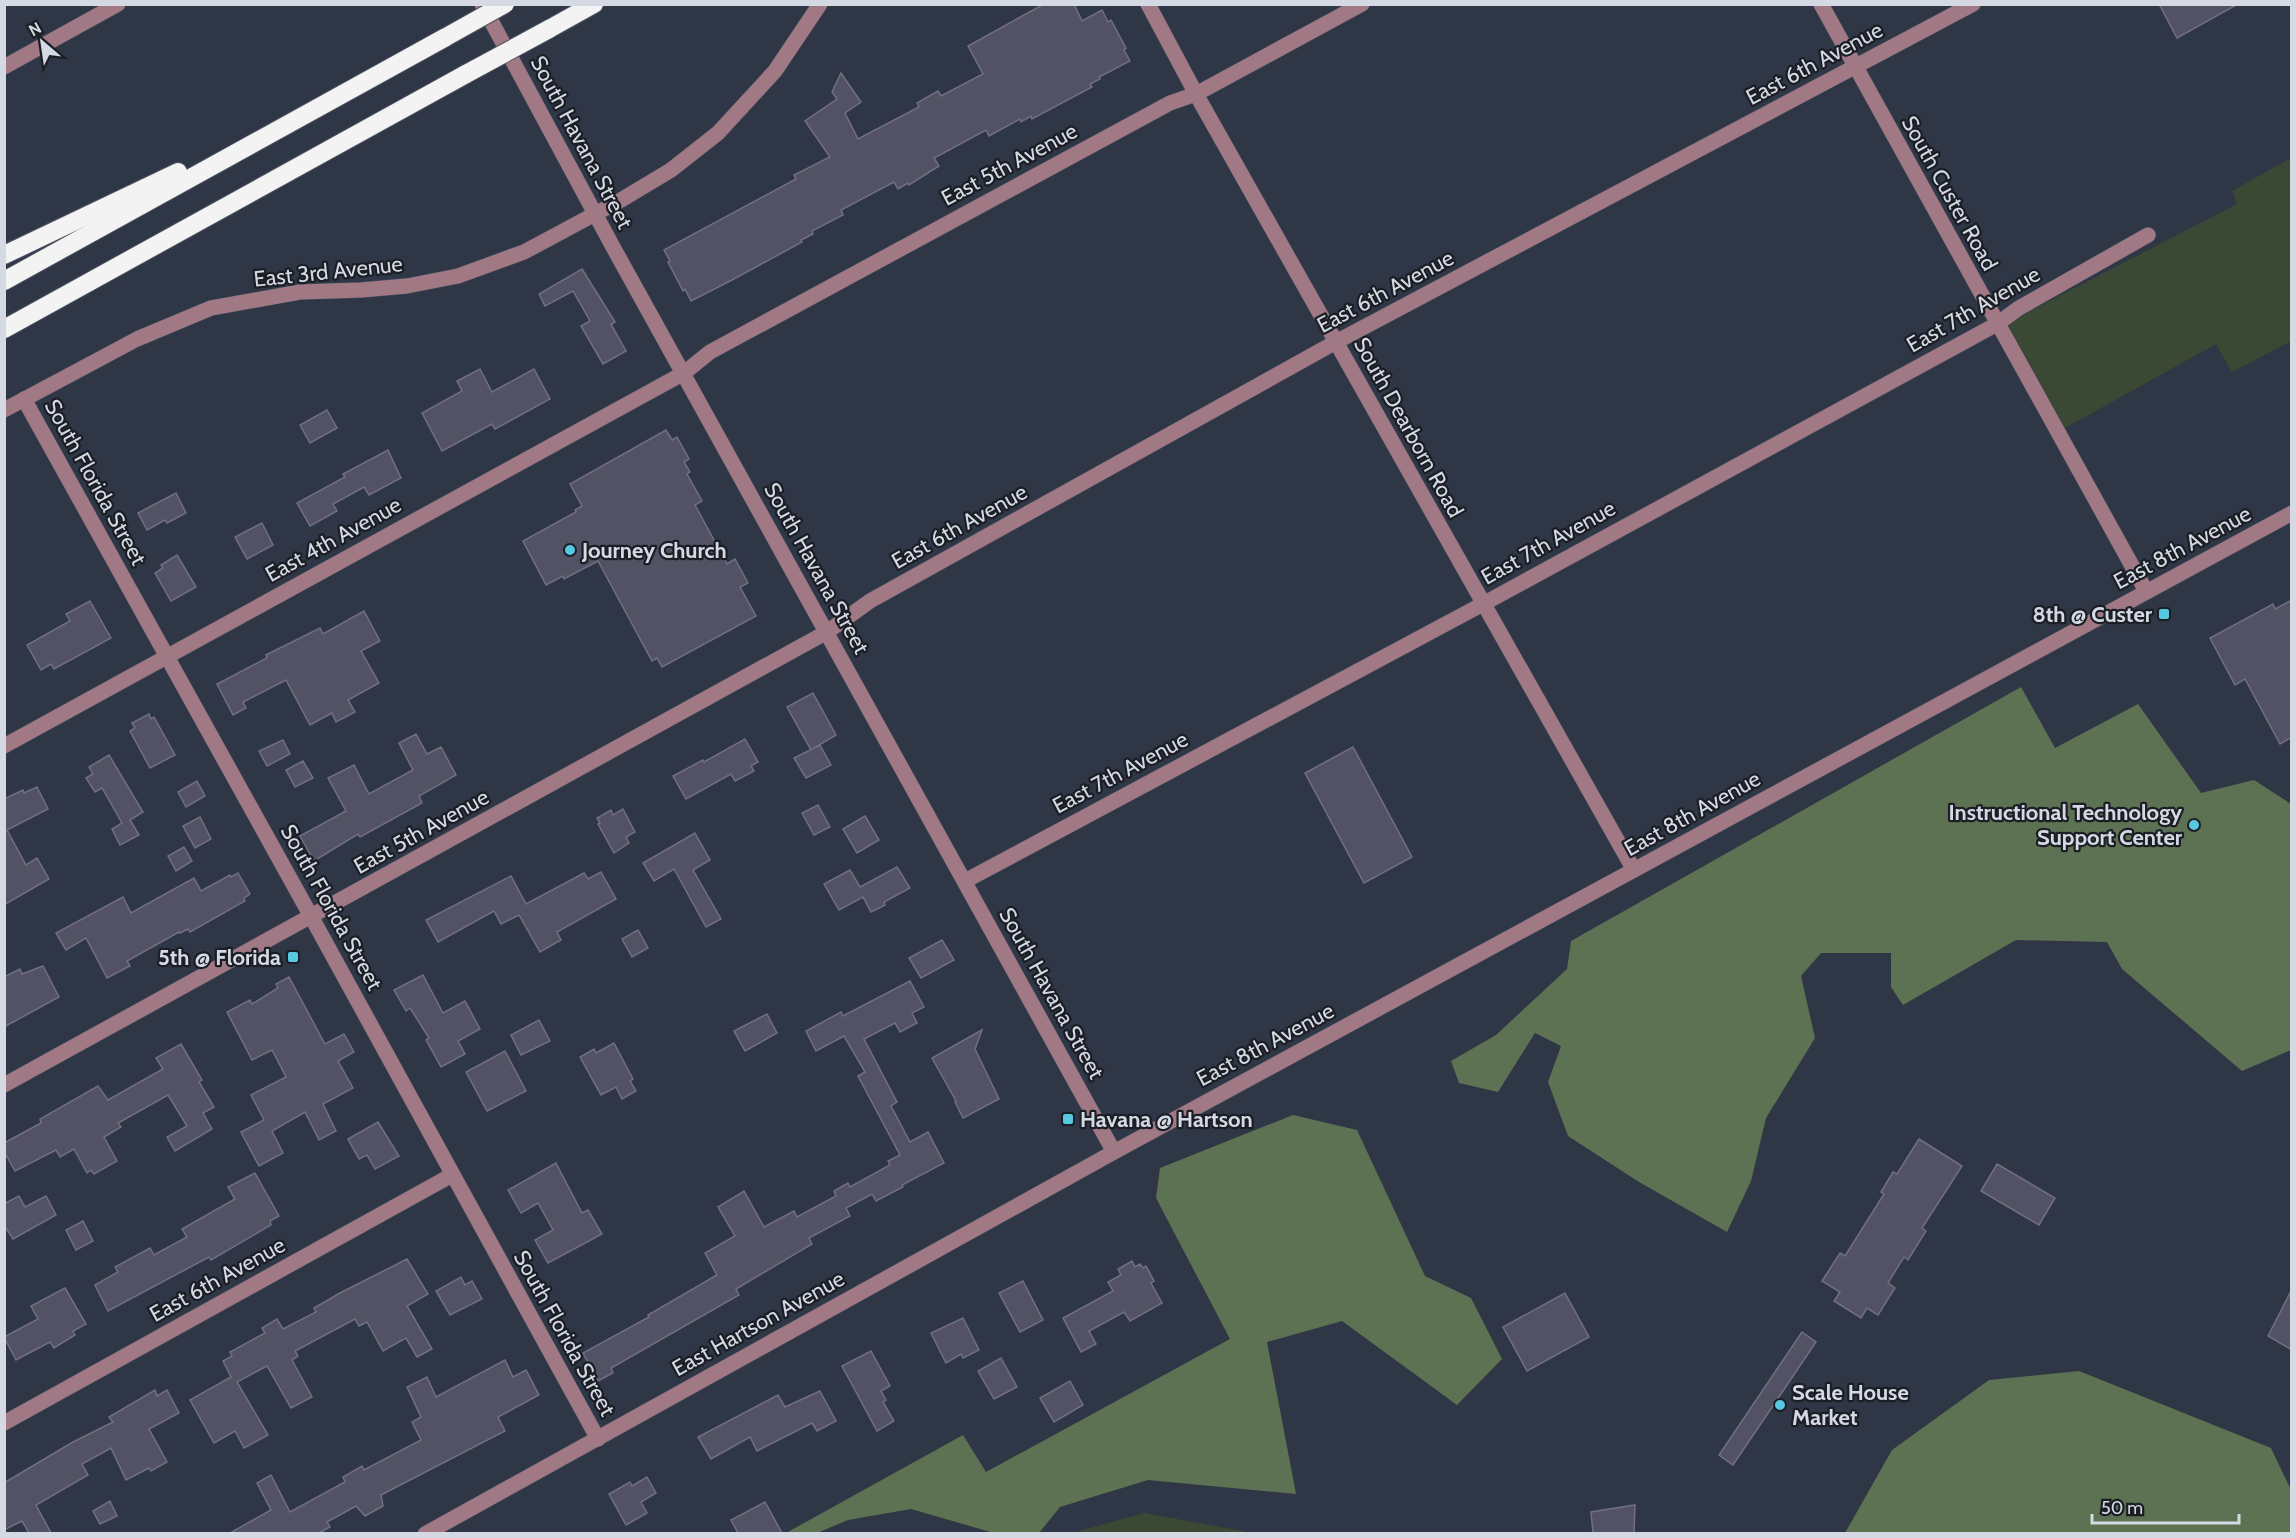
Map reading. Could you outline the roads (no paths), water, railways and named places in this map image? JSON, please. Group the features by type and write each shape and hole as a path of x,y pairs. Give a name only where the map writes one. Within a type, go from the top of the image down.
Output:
{"highway":[{"path":"4,281 505,4"},
{"path":"4,329 594,4"},
{"path":"4,255 353,88"}],"street":[{"path":"4,67 118,4"},
{"name":"South Havana Street","path":"482,4 595,214 1114,1152"},
{"path":"595,214 671,170 718,133 775,71 820,4"},
{"name":"South Dearborn Road","path":"1148,4 1196,94 1634,870"},
{"name":"East 5th Avenue","path":"684,373 710,352 1160,108 1196,94 1362,4"},
{"name":"South Custer Road","path":"1821,4 2146,591"},
{"name":"East 6th Avenue","path":"826,632 870,601 1336,342 1973,4"},
{"name":"East 3rd Avenue","path":"4,410 137,339 211,308 300,292 407,286 458,276 524,252 595,214"},
{"name":"East 7th Avenue","path":"964,881 1997,324 2019,308 2148,235"},
{"name":"East 4th Avenue","path":"4,746 684,373"},
{"name":"South Florida Street","path":"24,399 598,1439"},
{"name":"East 8th Avenue","path":"1114,1152 2292,513"},
{"name":"East 5th Avenue","path":"4,1085 312,918 826,632"},
{"name":"East Hartson Avenue","path":"424,1533 598,1439 1114,1152"},
{"name":"East 6th Avenue","path":"4,1423 452,1174"}],"place":[{"name":"Journey Church","path":"570,550"},
{"name":"8th @ Custer","path":"2164,614"},
{"name":"Instructional Technology Support Center","path":"2194,825"},
{"name":"5th @ Florida","path":"293,957"},
{"name":"Havana @ Hartson","path":"1068,1119"},
{"name":"Scale House Market","path":"1780,1405"}]}
